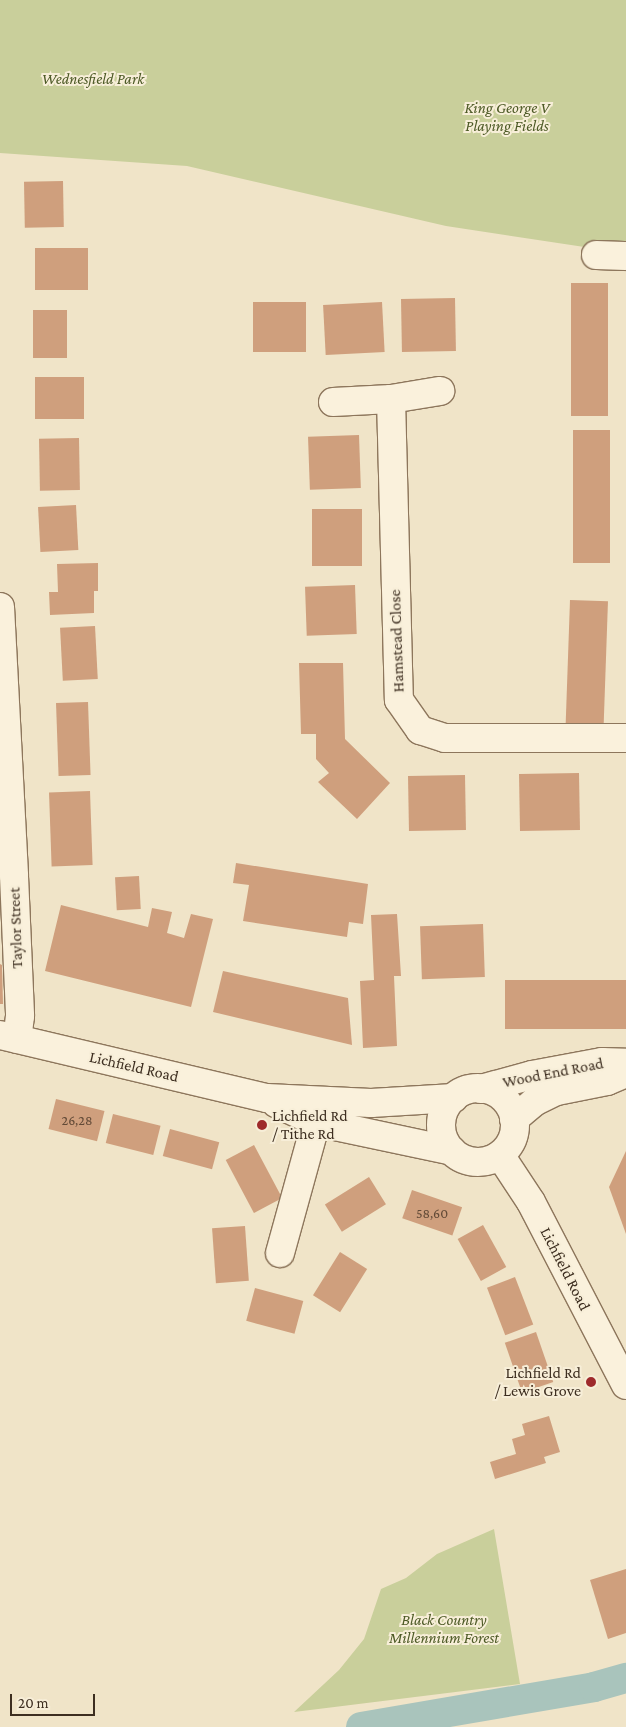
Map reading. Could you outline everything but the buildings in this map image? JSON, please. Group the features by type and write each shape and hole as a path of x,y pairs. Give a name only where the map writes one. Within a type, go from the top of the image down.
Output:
{"street":[{"path":"596,255 626,256"},
{"path":"333,402 390,399 440,391"},
{"name":"Hamstead Close","path":"390,399 399,700 420,730 445,738 626,738"},
{"name":"Taylor Street","path":"0,607 20,1016 8,1037"},
{"name":"Lichfield Road","path":"8,1037 267,1098 371,1103 454,1098"},
{"name":"Wood End Road","path":"481,1089 532,1075 593,1064 626,1063"},
{"name":"Wood End Road","path":"514,1119 534,1102 557,1091 607,1081 626,1073"},
{"path":"470,1089 481,1089 502,1097 508,1104 514,1119 512,1139 500,1155 482,1162 471,1161 452,1151 445,1141 442,1119 446,1107 454,1098 470,1089"},
{"name":"Lichfield Road","path":"267,1098 316,1122 452,1151"},
{"path":"280,1253 316,1122"},
{"name":"Lichfield Road","path":"500,1155 531,1202 626,1386"}],"green space":[{"name":"King George V Playing Fields","path":"0,0 626,0 626,264 591,248 446,226 187,166 0,153"},
{"name":"Black Country Millennium Forest","path":"494,1529 520,1684 294,1712 339,1670 364,1639 381,1589 406,1578 437,1554"}],"waterway":[{"path":"361,1727 594,1687 626,1678"}],"place":[{"name":"Lichfield Rd / Tithe Rd","path":"262,1125"},
{"name":"Lichfield Rd / Lewis Grove","path":"591,1382"}],"park label":[{"name":"Wednesfield Park","path":"93,79"}]}
